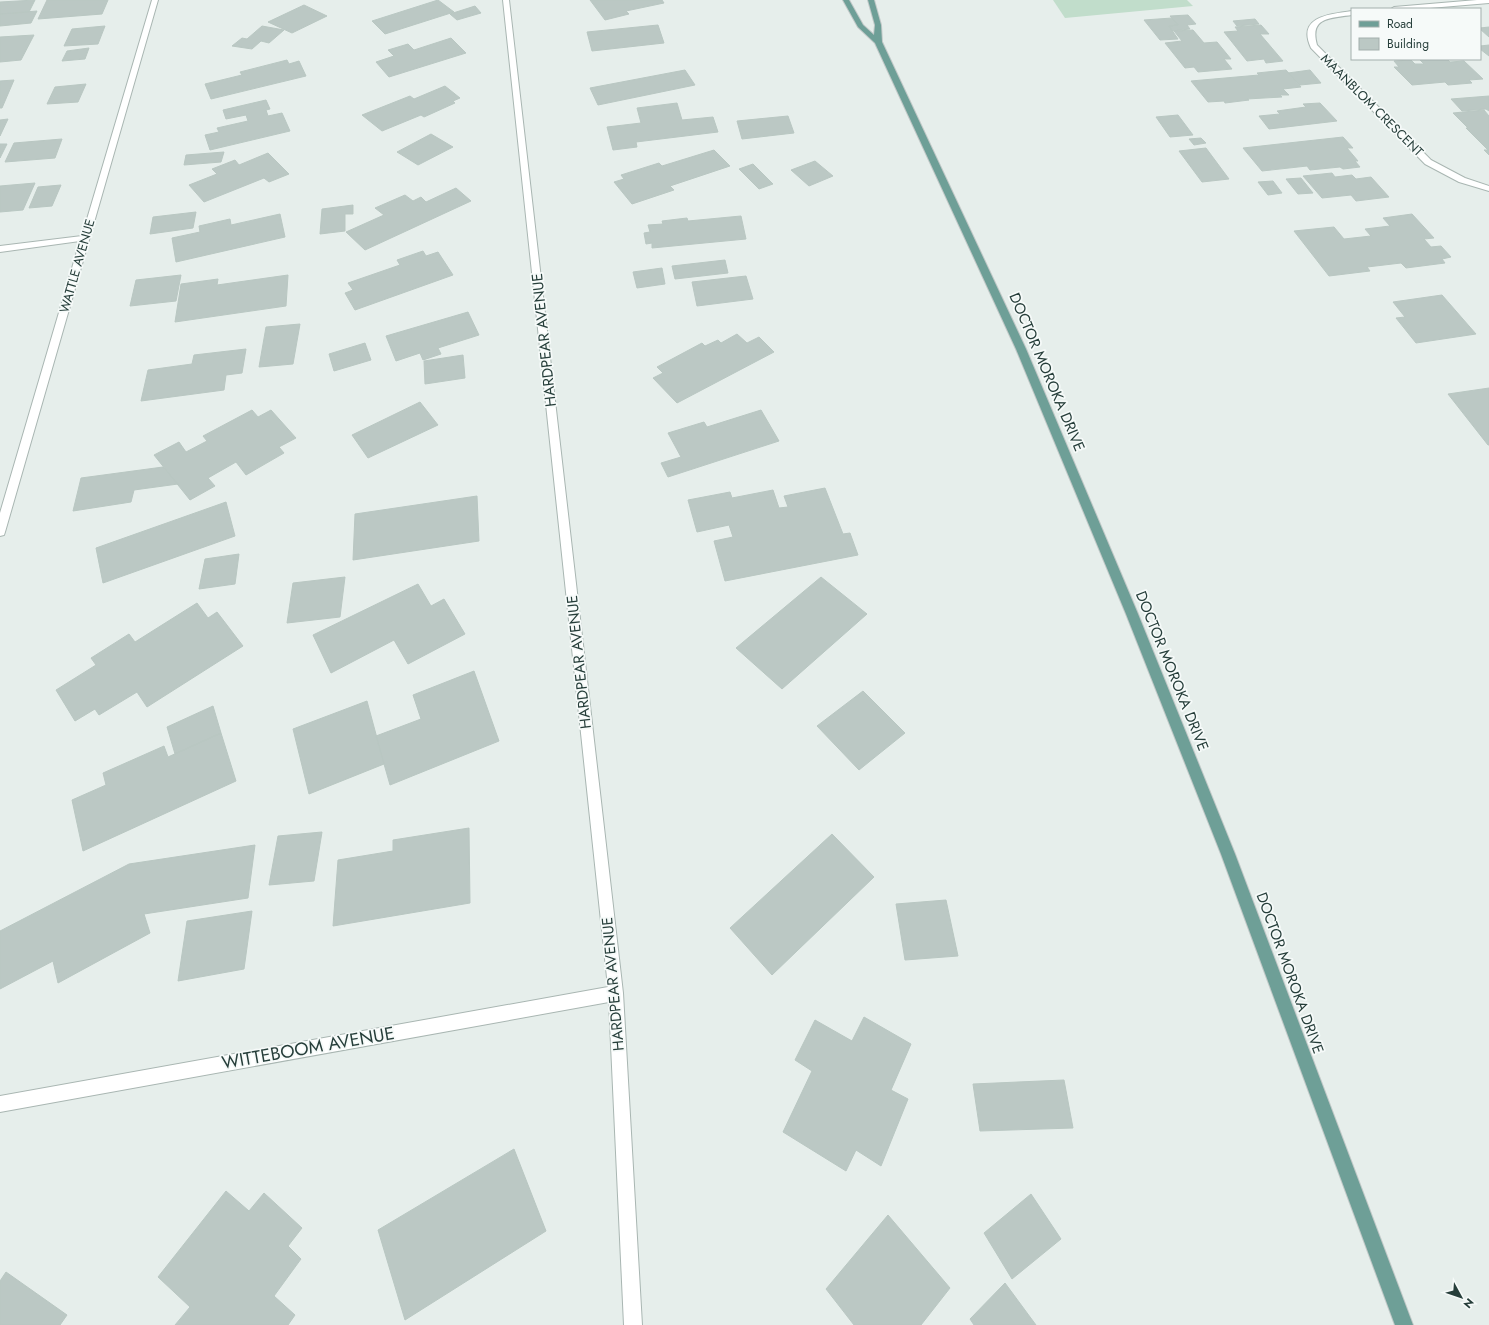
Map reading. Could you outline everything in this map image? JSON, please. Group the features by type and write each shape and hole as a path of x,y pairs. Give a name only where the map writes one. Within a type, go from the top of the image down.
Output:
{"main road":[{"name":"DOCTOR MOROKA DRIVE","path":"846,0 860,26 878,42 1021,348 1132,614 1228,854 1404,1325"},
{"name":"DOCTOR MOROKA DRIVE","path":"871,0 878,25 878,42"}],"street":[{"name":"WATTLE AVENUE","path":"0,532 155,0"},
{"name":"HARDPEAR AVENUE","path":"506,0 616,993 632,1325"},
{"path":"1405,8 1489,0"},
{"name":"MAANBLOM CRESCENT","path":"1351,13 1331,16 1318,20 1311,26 1310,36 1314,46 1428,162 1462,180 1489,189"},
{"path":"0,249 85,238"},
{"name":"WITTEBOOM AVENUE","path":"0,1104 616,993"}],"green space":[{"path":"1053,0 1187,0 1193,6 1065,18"}],"building":[{"path":"35,0 29,12 0,14 0,2"},
{"path":"47,0 108,0 102,14 38,19"},
{"path":"438,0 454,12 385,34 372,21"},
{"path":"590,0 662,0 664,3 626,11 629,14 605,20"},
{"path":"304,5 327,16 292,33 268,22"},
{"path":"475,6 481,13 457,20 450,14"},
{"path":"37,11 31,23 0,26 0,14"},
{"path":"1188,15 1196,24 1187,25 1190,29 1172,31 1169,26 1178,25 1170,16"},
{"path":"1172,18 1178,25 1169,26 1178,39 1160,40 1144,20"},
{"path":"1255,19 1259,24 1237,26 1233,21"},
{"path":"658,25 664,43 592,51 587,32"},
{"path":"1261,25 1269,34 1260,34 1283,61 1266,63 1264,59 1247,61 1224,32 1238,31 1235,27"},
{"path":"105,26 98,44 64,46 72,29"},
{"path":"262,26 284,30 269,43 261,41 252,49 232,46 242,38 247,39"},
{"path":"1489,27 1489,37 1481,30 1481,28"},
{"path":"1193,30 1204,43 1217,42 1231,59 1224,59 1232,69 1198,72 1194,67 1185,68 1165,43 1182,41 1174,31"},
{"path":"34,35 21,60 0,62 0,37"},
{"path":"451,38 466,53 389,77 376,62 394,56 388,50 408,44 414,50"},
{"path":"1489,45 1489,56 1481,50 1481,46"},
{"path":"89,48 85,59 62,61 67,51"},
{"path":"287,60 289,64 299,61 306,76 211,99 205,84 242,75 240,72"},
{"path":"1411,60 1415,64 1424,64 1420,60 1448,60 1450,62 1464,61 1483,79 1469,80 1472,83 1448,85 1445,82 1412,85 1394,67 1399,67 1394,61"},
{"path":"685,70 695,85 598,105 590,88"},
{"path":"1286,70 1301,87 1283,89 1289,95 1280,95 1282,97 1247,99 1249,100 1225,103 1224,101 1208,102 1191,81 1259,75 1257,73"},
{"path":"1310,70 1321,83 1300,85 1288,73"},
{"path":"14,80 2,108 0,108 0,81"},
{"path":"86,84 78,102 47,104 55,87"},
{"path":"445,86 460,98 453,101 455,103 424,117 421,115 382,131 362,115 410,96 414,99"},
{"path":"1489,96 1489,111 1486,109 1462,111 1451,99"},
{"path":"266,100 270,109 266,110 268,116 282,113 290,131 210,150 205,135 219,132 217,128 248,121 246,115 226,119 223,110"},
{"path":"677,103 682,120 713,117 718,132 636,142 637,147 613,150 607,127 641,123 637,108"},
{"path":"1320,103 1337,121 1269,129 1259,116 1280,114 1277,111 1306,107 1303,104"},
{"path":"1484,110 1489,116 1489,155 1484,150 1488,150 1453,113"},
{"path":"1178,115 1193,135 1170,137 1156,117"},
{"path":"788,116 794,133 742,139 737,121"},
{"path":"8,119 0,136 0,120"},
{"path":"431,134 453,147 418,165 397,152"},
{"path":"1343,137 1353,148 1347,148 1358,161 1355,161 1360,167 1310,170 1307,166 1262,171 1243,148"},
{"path":"1201,138 1206,143 1194,145 1189,139"},
{"path":"62,139 55,158 5,162 14,143"},
{"path":"0,144 7,144 0,158"},
{"path":"1206,148 1229,179 1202,182 1179,151"},
{"path":"714,150 730,166 670,186 674,190 632,204 614,182 624,179 621,175 659,163 662,166"},
{"path":"224,152 221,162 184,165 186,155"},
{"path":"268,153 289,174 269,182 264,178 204,202 189,185 217,174 212,169 235,160 239,165"},
{"path":"815,161 833,176 809,186 791,170"},
{"path":"753,164 773,184 759,189 739,169"},
{"path":"1332,173 1335,177 1352,175 1356,179 1371,177 1389,197 1356,201 1351,195 1322,198 1303,176"},
{"path":"1301,178 1313,193 1298,194 1286,179"},
{"path":"1273,181 1282,193 1268,195 1258,182"},
{"path":"35,183 23,210 0,212 0,186"},
{"path":"61,185 52,206 29,208 38,187"},
{"path":"456,188 471,201 365,250 346,232 384,215 375,208 405,195 413,201 421,197 426,202"},
{"path":"353,205 353,214 345,214 345,231 320,234 322,209"},
{"path":"196,212 193,228 150,234 153,217"},
{"path":"280,214 285,237 176,262 172,238 200,232 199,226 230,219 231,225"},
{"path":"1412,214 1434,238 1424,239 1431,247 1441,246 1451,257 1442,259 1445,263 1406,268 1401,263 1367,267 1370,271 1329,276 1294,231 1334,227 1344,239 1371,236 1365,229 1390,226 1383,218"},
{"path":"741,216 746,239 652,248 652,243 646,244 644,233 650,232 648,225 663,224 662,221 687,218 688,221"},
{"path":"423,251 426,256 438,252 453,275 355,310 345,293 353,290 348,283 400,265 397,260"},
{"path":"725,260 728,273 675,279 672,266"},
{"path":"662,268 665,284 637,288 633,272"},
{"path":"181,275 176,301 130,306 136,280"},
{"path":"288,275 286,306 175,322 181,284 218,279 217,285"},
{"path":"746,276 753,299 697,306 692,282"},
{"path":"1442,295 1476,334 1416,343 1396,318 1405,317 1393,302"},
{"path":"468,312 479,335 438,348 441,354 423,360 420,353 396,361 386,336"},
{"path":"300,324 293,364 259,367 266,327"},
{"path":"737,334 747,343 759,337 774,352 677,403 653,378 663,373 657,367 702,343 705,346 718,340 721,343"},
{"path":"365,343 371,360 334,371 329,354"},
{"path":"246,349 242,373 226,375 224,390 141,401 148,370 192,364 194,355"},
{"path":"463,355 465,378 425,384 424,361"},
{"path":"1489,388 1489,445 1488,445 1448,394"},
{"path":"420,402 438,425 368,458 352,435"},
{"path":"252,410 258,417 271,410 296,438 279,447 284,453 246,475 236,462 208,478 215,486 190,500 154,455 179,442 186,452 207,441 203,436"},
{"path":"761,410 779,441 668,477 661,463 681,457 668,433 704,422 707,427"},
{"path":"163,467 178,484 134,490 131,502 73,511 81,478"},
{"path":"825,488 843,534 850,533 858,555 725,581 714,541 733,537 729,525 697,532 688,500 730,492 732,498 773,490 779,508 788,507 784,496"},
{"path":"477,496 479,541 353,560 355,514"},
{"path":"226,502 235,536 103,583 96,548"},
{"path":"239,554 235,584 199,589 205,559"},
{"path":"345,577 340,617 287,623 293,583"},
{"path":"821,577 867,614 782,689 736,648"},
{"path":"418,584 431,606 444,599 465,634 408,664 394,640 331,673 313,635"},
{"path":"197,603 208,618 217,612 243,646 147,707 137,692 99,715 95,709 75,721 56,690 96,665 91,658 129,634 135,642"},
{"path":"474,671 499,741 390,785 376,736 421,719 413,695"},
{"path":"863,691 905,733 859,770 817,726"},
{"path":"367,701 384,764 309,794 293,729"},
{"path":"213,706 221,733 175,754 167,727"},
{"path":"221,733 236,781 83,851 72,800 106,785 103,773 164,746 168,757"},
{"path":"469,828 470,903 333,926 338,860 393,851 393,840"},
{"path":"322,832 314,881 269,885 278,836"},
{"path":"832,834 874,877 772,975 730,928"},
{"path":"255,845 248,898 144,914 150,933 58,983 53,961 0,989 0,931 129,864"},
{"path":"946,900 958,956 905,960 896,904"},
{"path":"252,911 244,969 178,981 187,921"},
{"path":"864,1017 911,1044 891,1090 908,1099 881,1166 856,1150 846,1171 783,1132 812,1071 795,1060 815,1020 852,1041"},
{"path":"1064,1080 1073,1128 980,1131 973,1084"},
{"path":"514,1149 546,1231 405,1320 378,1230"},
{"path":"226,1191 249,1211 264,1193 302,1228 288,1246 301,1259 274,1296 295,1315 288,1325 175,1325 190,1307 158,1277"},
{"path":"1031,1194 1061,1239 1012,1279 984,1233"},
{"path":"888,1215 950,1288 921,1325 854,1325 826,1289"},
{"path":"6,1272 67,1315 60,1325 0,1325 0,1281"},
{"path":"1005,1283 1036,1325 974,1325 970,1319"}]}
